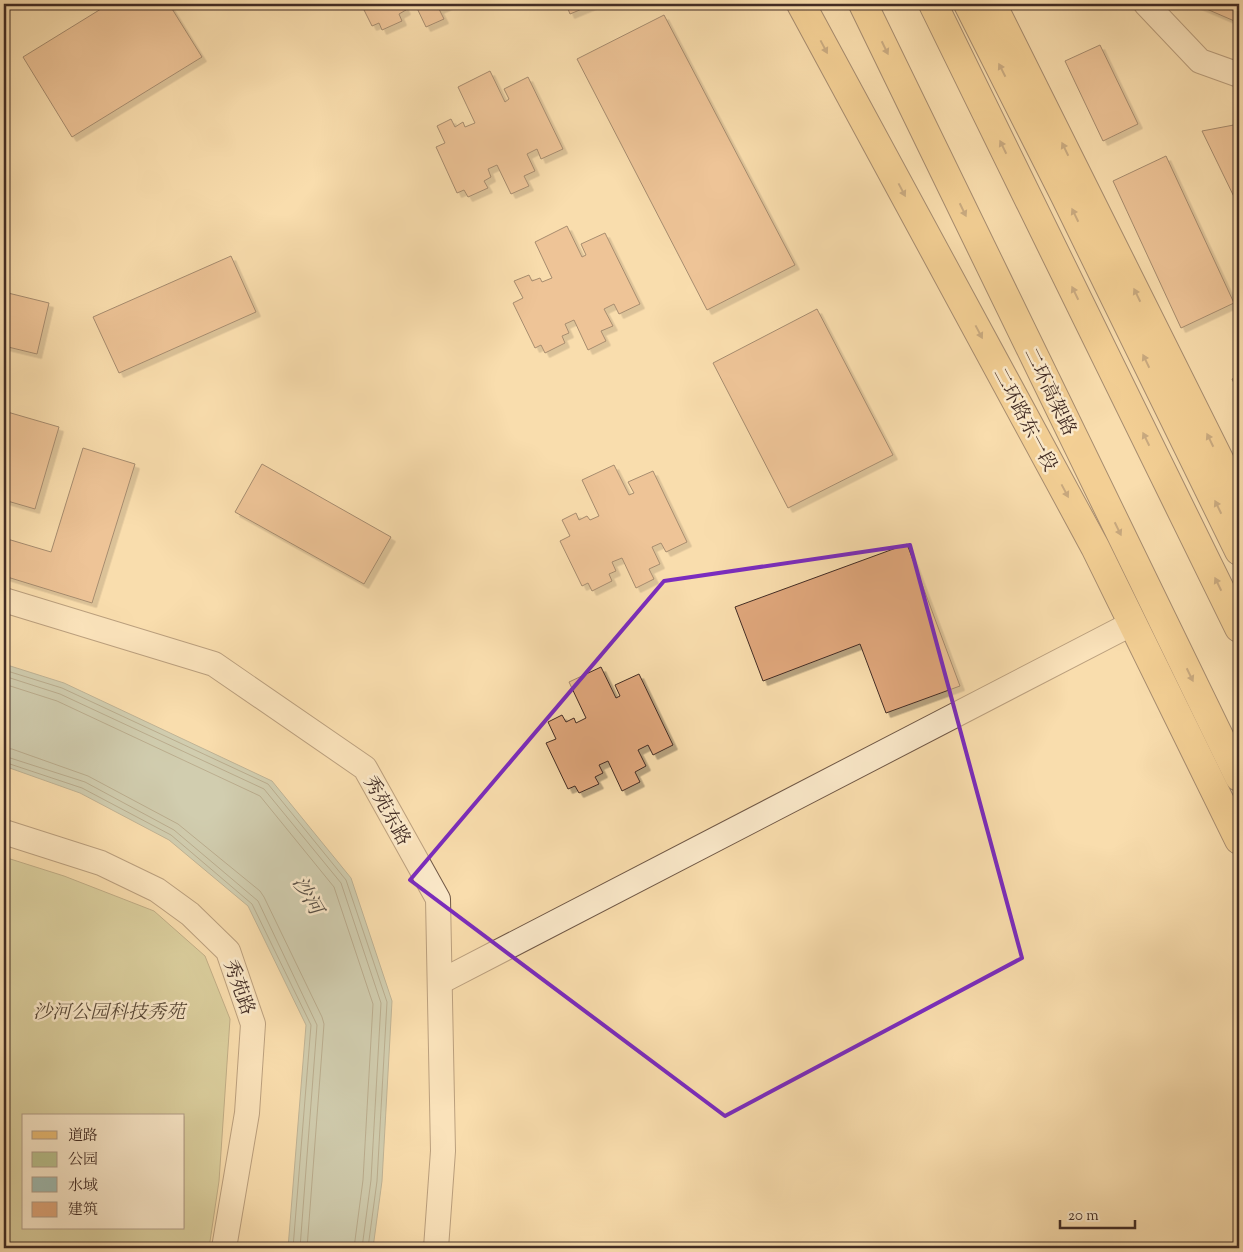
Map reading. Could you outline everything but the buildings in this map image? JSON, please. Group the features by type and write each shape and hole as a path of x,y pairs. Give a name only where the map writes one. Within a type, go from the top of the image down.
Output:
{"main road":[{"name":"二环路东一段","path":"801,4 1096,547 1239,840"},
{"name":"二环高架路","path":"863,4 1239,777"},
{"path":"933,4 1239,628"},
{"path":"968,4 1065,196 1239,551"},
{"path":"992,4 1236,487"}],"street":[{"path":"1146,4 1200,61 1239,75"},
{"name":"秀苑东路","path":"4,600 214,664 365,768 438,899 443,1151 436,1248"},
{"path":"440,982 1132,623"},
{"name":"秀苑路","path":"4,832 101,863 157,890 190,914 228,951 254,1024 247,1113 224,1248"}],"highlighted area":[{"path":"910,545 1022,958 725,1116 410,880 664,581"}],"green space":[{"name":"沙河公园科技秀苑","path":"4,857 64,876 154,911 205,956 230,1019 219,1181 209,1248 4,1248"}],"water":[{"name":"沙河","path":"4,664 64,683 272,781 351,878 392,1001 382,1181 373,1248 288,1248 306,1025 248,906 169,840 80,793 4,766"}]}
